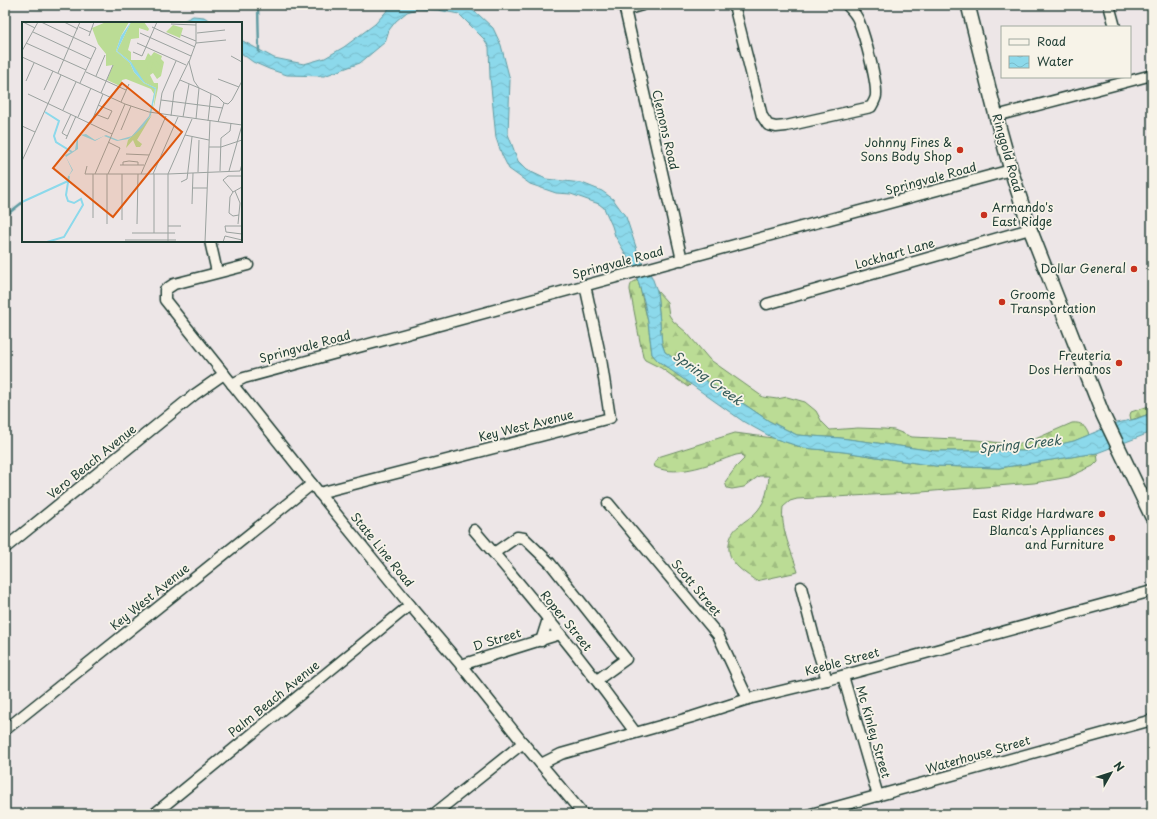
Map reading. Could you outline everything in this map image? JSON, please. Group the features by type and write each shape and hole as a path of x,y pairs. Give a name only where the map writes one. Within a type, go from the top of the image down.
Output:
{"main road":[{"name":"Ringgold Road","path":"968,5 1011,170 1030,228 1103,415 1152,517"}],"street":[{"path":"624,8 642,5"},
{"path":"734,5 762,116 768,125 776,127 871,107 876,97 876,87 859,22 854,12 847,5"},
{"path":"1109,5 1114,26"},
{"name":"Clemons Road","path":"624,8 682,260"},
{"path":"996,116 1127,79 1152,75"},
{"name":"Springvale Road","path":"232,384 244,378 1011,170"},
{"name":"Lockhart Lane","path":"767,304 1030,228"},
{"path":"210,242 217,272 248,265"},
{"name":"State Line Road","path":"217,272 174,284 165,290 165,300 410,605 583,814"},
{"name":"Key West Avenue","path":"319,493 610,418 601,358 585,285"},
{"name":"Vero Beach Avenue","path":"5,548 194,395 224,374"},
{"name":"Key West Avenue","path":"5,730 312,484"},
{"name":"Scott Street","path":"608,503 718,635 748,699"},
{"name":"Roper Street","path":"474,530 597,680 634,732"},
{"path":"494,553 516,537 524,538 546,559 567,584 626,659 597,680"},
{"path":"801,587 816,646 827,680"},
{"name":"Keeble Street","path":"541,764 561,754 748,699 843,676 1152,591"},
{"name":"Palm Beach Avenue","path":"154,814 410,605"},
{"path":"541,641 548,619"},
{"name":"D Street","path":"461,665 560,634"},
{"name":"Mc Kinley Street","path":"843,676 878,796"},
{"name":"Waterhouse Street","path":"811,814 1152,720"},
{"path":"434,814 523,743"}],"green space":[{"path":"638,280 648,322 652,354 658,361 691,384 688,387 661,368 645,360 643,357 630,290 630,286"},
{"path":"657,291 667,302 669,315 673,321 687,333 709,359 763,397 777,399 787,397 805,402 816,411 822,422 830,430 858,428 884,429 894,430 912,437 977,440 1001,443 1026,443 1072,423 1078,423 1083,425 1089,435 1074,441 1025,451 935,451 841,438 797,435 769,421 698,376 665,352 662,344"},
{"path":"1152,405 1152,413 1131,420 1131,412"},
{"path":"735,433 773,438 804,448 844,452 935,466 999,468 1097,453 1098,461 1093,466 1069,477 1034,483 909,493 797,499 790,501 783,507 783,524 798,572 756,581 741,570 733,561 729,551 729,544 731,536 735,530 754,515 761,506 766,494 769,476 759,476 744,487 732,489 727,488 725,482 744,459 742,454 685,470 664,470 655,467 654,464 658,457"}],"water":[{"path":"392,5 465,5 493,28 501,45 510,80 508,134 518,161 527,170 546,179 582,183 602,191 613,199 626,217 640,259 652,277 657,291 662,344 665,352 698,376 769,421 797,435 841,438 935,451 1025,451 1044,448 1074,441 1117,423 1136,419 1152,413 1152,432 1097,453 999,468 935,466 844,452 804,448 773,438 744,422 658,361 652,354 644,301 634,268 615,236 604,208 599,204 571,194 556,193 530,184 509,169 496,138 490,77 489,47 484,39 459,14 438,10 417,9 407,12 396,21 389,30 385,42 360,63 324,76 287,75 253,62 242,54 242,41 274,58 304,64 325,58 344,47 375,24"},
{"path":"193,16 204,17 212,22 181,22"}],"waterway":[{"path":"258,5 259,52"},
{"name":"Spring Creek","path":"5,216 22,203"}],"place":[{"name":"Johnny Fines & Sons Body Shop","path":"960,150"},
{"name":"Armando's East Ridge","path":"984,215"},
{"name":"Dollar General","path":"1134,269"},
{"name":"Groome Transportation","path":"1002,302"},
{"name":"Freuteria Dos Hermanos","path":"1119,363"},
{"name":"East Ridge Hardware","path":"1102,514"},
{"name":"Blanca's Appliances and Furniture","path":"1112,538"}]}
